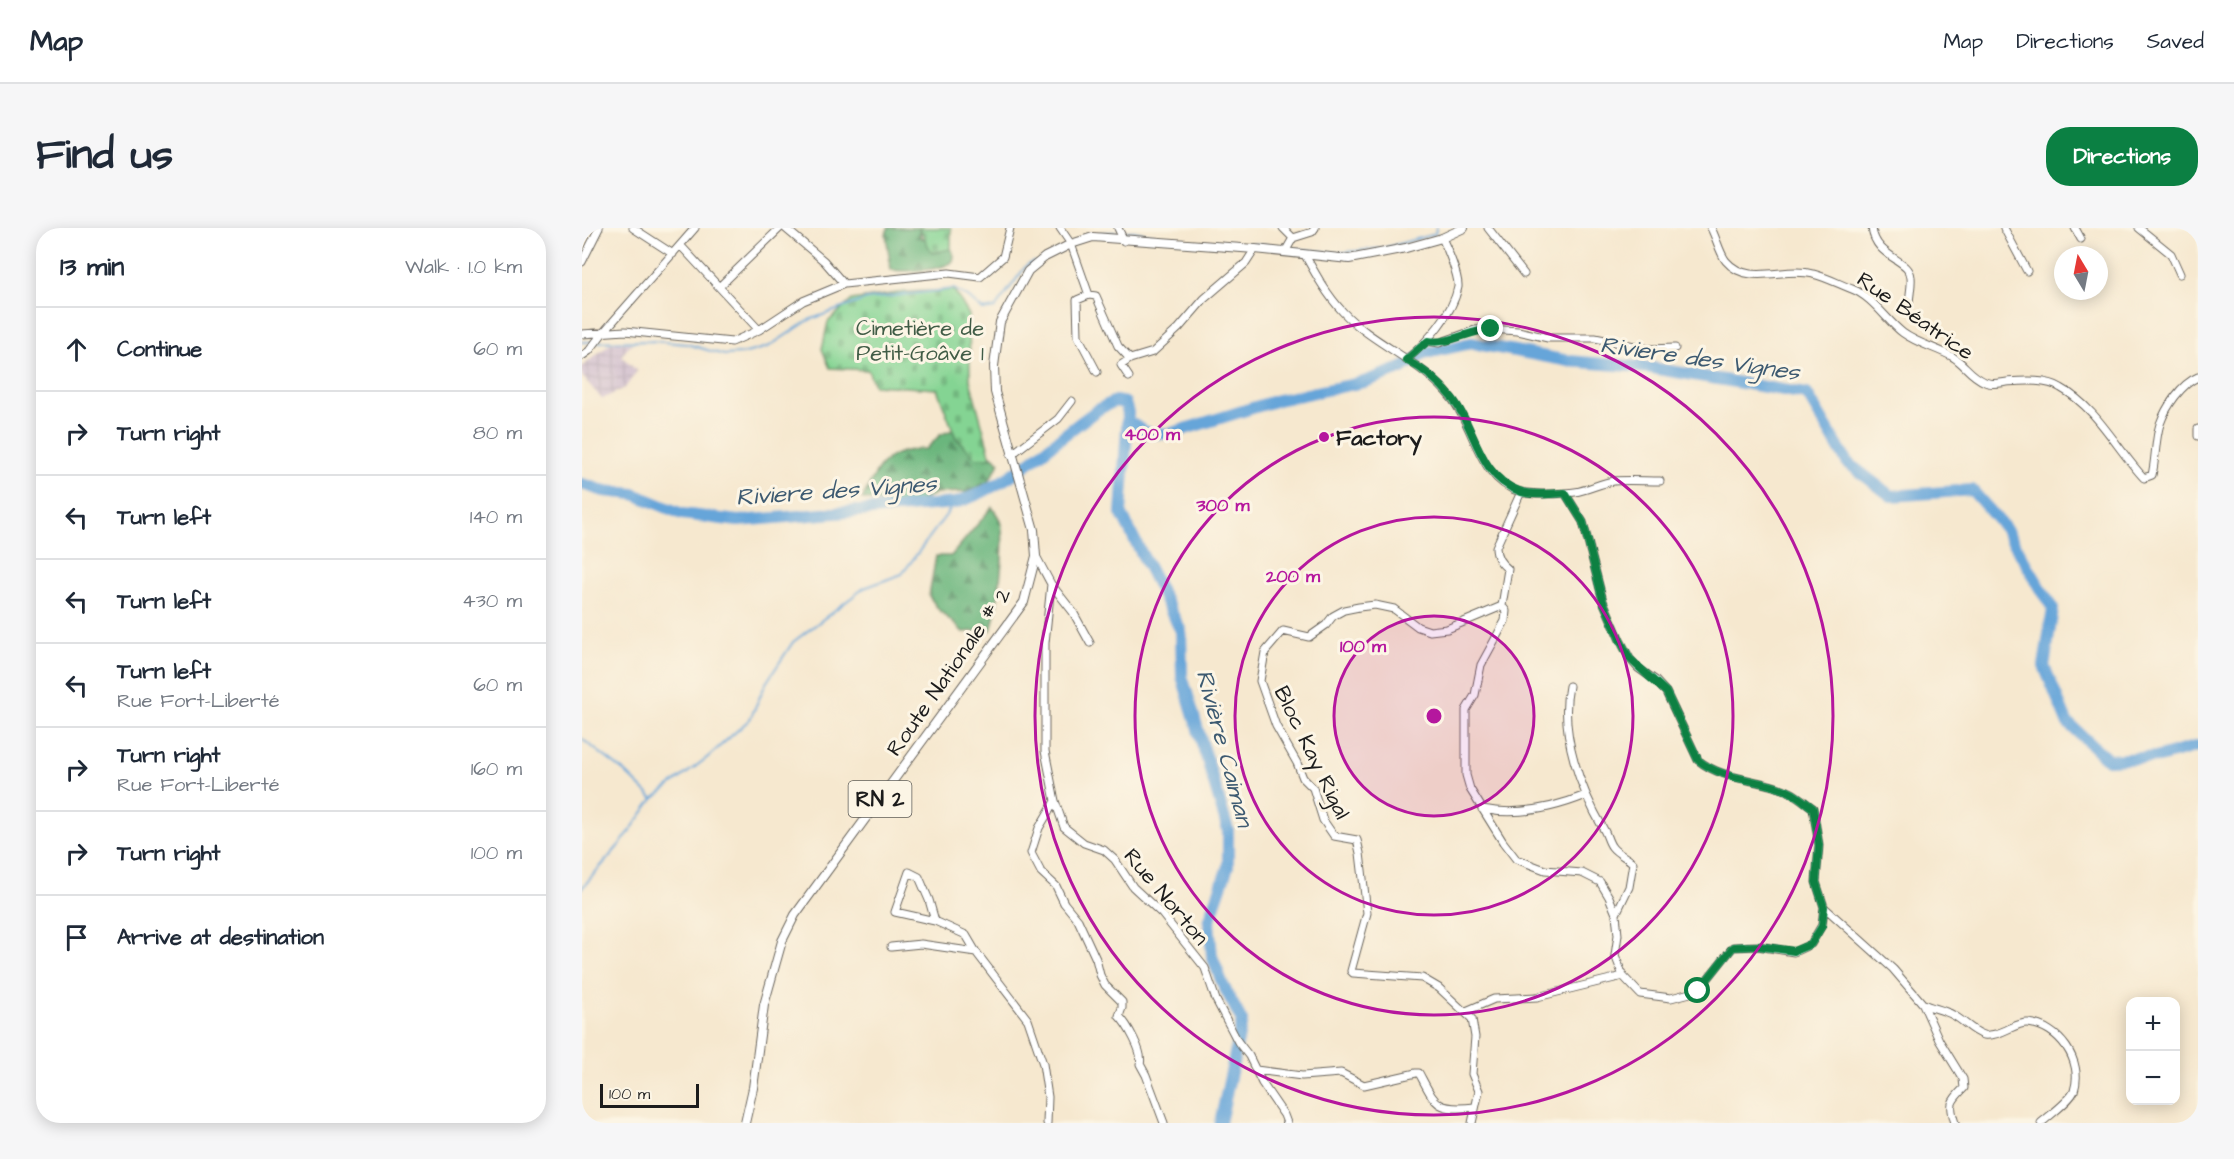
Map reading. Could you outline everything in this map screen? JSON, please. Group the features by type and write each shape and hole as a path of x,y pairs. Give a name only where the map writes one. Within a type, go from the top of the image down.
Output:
{"main road":[{"name":"RN 2","path":"1011,456 995,392 994,366 1000,322 1028,271 1070,241 1093,237 1255,249 1349,259 1406,248 1442,238 1464,228"},
{"name":"Route Nationale # 2","path":"745,1123 758,1060 764,1005 783,941 795,915 1024,602 1036,556 1034,530 1011,456"}],"street":[{"path":"582,262 599,228"},
{"path":"633,228 673,254"},
{"path":"582,356 589,351 695,228"},
{"path":"720,286 780,228"},
{"path":"785,228 824,261 844,284"},
{"path":"582,334 625,331 732,342 759,330 803,301 844,284 949,273 980,277 1003,257 1010,228"},
{"path":"1060,228 1070,241 1089,295"},
{"path":"1118,228 1125,240"},
{"path":"1283,228 1293,238"},
{"path":"1285,252 1293,238 1312,232 1315,228"},
{"path":"1488,228 1524,274"},
{"name":"Rue Béatrice","path":"1711,228 1720,245 1721,254 1736,270 1771,275 1812,273 1857,291 1904,334 1954,358 1970,374 1988,384 2018,382 2059,386 2090,411 2107,429 2119,450 2144,478 2152,475 2156,461 2160,423 2169,406 2180,391 2198,377"},
{"path":"1872,228 1873,237 1883,252 1908,267 1911,275 1909,305"},
{"path":"2004,228 2027,271"},
{"path":"2075,228 2081,239"},
{"path":"2141,229 2171,254 2180,274"},
{"path":"1406,360 1428,341 1447,313 1458,288 1442,238"},
{"path":"681,246 759,330"},
{"path":"1129,377 1121,364 1153,352 1179,328 1203,299 1246,263 1255,249"},
{"path":"1305,255 1323,286 1343,312 1406,360 1422,368 1453,399 1485,464 1503,483 1521,492 1565,493 1615,481 1660,481"},
{"path":"1097,372 1078,336 1077,300 1089,295 1096,296 1118,346 1130,359"},
{"path":"1428,341 1439,343 1475,330 1491,329 1518,331 1556,339 1595,338 1649,349 1675,348"},
{"path":"1011,456 1058,419 1072,401"},
{"path":"2198,429 2198,436"},
{"path":"1521,492 1496,548 1499,559 1508,568 1502,606 1506,611 1505,621 1481,665 1475,695 1466,710 1466,775 1470,789 1516,859 1545,870 1582,873 1600,882 1616,914 1618,934 1615,955 1623,976 1640,994 1671,998 1698,991 1733,947 1758,946 1794,951 1811,944 1822,926 1824,907 1816,882 1819,845 1813,808 1791,792 1728,777 1706,767 1698,760 1666,692 1630,659 1620,640 1603,601 1583,522 1565,493"},
{"path":"1036,556 1051,584 1073,612 1090,643"},
{"name":"Rue Norton","path":"1051,584 1045,644 1045,751 1055,801 1064,826 1084,843 1104,850 1115,860 1133,887 1162,914 1205,968 1216,1000 1238,1042 1287,1123"},
{"name":"Bloc Kay Rigal","path":"1464,1012 1439,988 1422,978 1392,977 1351,971 1367,913 1357,840 1334,836 1323,820 1313,788 1303,778 1276,726 1260,681 1265,652 1283,631 1309,637 1344,610 1376,605 1394,609 1418,627 1430,631 1446,629 1502,606"},
{"path":"1569,686 1567,695 1568,742 1586,795 1610,845 1634,863 1626,893 1616,914"},
{"path":"1482,809 1520,811 1562,805 1586,795"},
{"path":"1055,801 1038,828 1031,853 1041,872 1056,886 1064,903 1077,920 1096,959 1105,985 1122,1002 1119,1016 1139,1050 1142,1060 1140,1064 1164,1123"},
{"path":"935,921 919,877 909,872 895,912 935,921 966,935 976,952 1028,1020 1043,1064 1048,1097 1047,1123"},
{"path":"1824,907 1893,969 1923,1004 1939,1040 1963,1079 1964,1088 1953,1099 1950,1108 1955,1123"},
{"path":"891,947 921,944 976,952"},
{"path":"1472,1123 1479,1091 1472,1074 1474,1027 1472,1018 1464,1012 1494,999 1537,997 1623,976"},
{"path":"1923,1004 1954,1015 1981,1034 1998,1034 2026,1023 2048,1029 2065,1043 2072,1059 2076,1079 2073,1093 2041,1123"},
{"path":"1256,1070 1302,1076 1341,1073 1364,1085 1419,1073 1430,1098 1437,1104 1454,1108 1475,1107"}],"shaded area":[{"path":"611,343 632,343 621,356 637,371 625,388 602,399 582,376 582,367"}],"green space":[{"path":"888,228 920,228 920,237 952,250 953,262 923,270 891,270 886,234"},
{"path":"919,228 951,228 951,249 932,253"},
{"name":"Cimetière de Petit-Goâve 1","path":"954,290 969,315 970,380 991,458 976,458 956,438 937,389 874,385 868,370 830,368 822,349 828,322 852,300 904,292"},
{"path":"957,428 1000,462 989,481 967,492 936,493 910,506 862,499 885,461 901,452 926,449 940,435"},
{"path":"992,507 1001,523 1003,546 994,620 991,630 963,632 939,610 929,596 936,556 951,556"}],"waterway":[{"path":"1295,249 1338,253 1384,248 1435,234 1436,228"},
{"path":"1123,232 1133,231 1170,239"},
{"path":"1099,233 1117,232"},
{"path":"1247,244 1271,245"},
{"path":"582,342 653,341 687,344 724,355 742,354 768,347 809,320 867,299 954,289 983,310 995,308 1026,266 1034,262"},
{"name":"Riviere des Vignes","path":"1127,421 1147,433 1169,434 1278,400 1364,382 1402,368 1424,354 1471,343 1569,361 1652,368 1807,394 1847,462 1891,496 1972,490 2005,528 2053,609 2044,666 2067,722 2108,760 2159,757 2198,746"},
{"name":"Rivière Caiman","path":"582,484 604,491 634,494 682,514 738,521 955,503 995,486 1099,409 1115,401 1125,403 1128,413 1121,513 1181,631 1182,676 1228,830 1228,866 1209,922 1212,956 1223,985 1242,1021 1220,1123"},
{"name":"Riviere des Vignes","path":"582,739 625,772 653,799 708,757 750,719 766,683 793,642 864,588 902,574 955,503"},
{"path":"582,888 622,842 653,799"}],"place":[{"name":"Factory","path":"1324,437"}],"route":[{"path":"1491,329 1475,330 1439,343 1428,341 1406,360 1422,368 1453,399 1485,464 1503,483 1521,492 1565,493 1583,522 1603,601 1620,640 1630,659 1666,692 1698,760 1706,767 1728,777 1791,792 1813,808 1819,845 1816,882 1824,907 1822,926 1811,944 1794,951 1758,946 1733,947 1698,991"}]}
